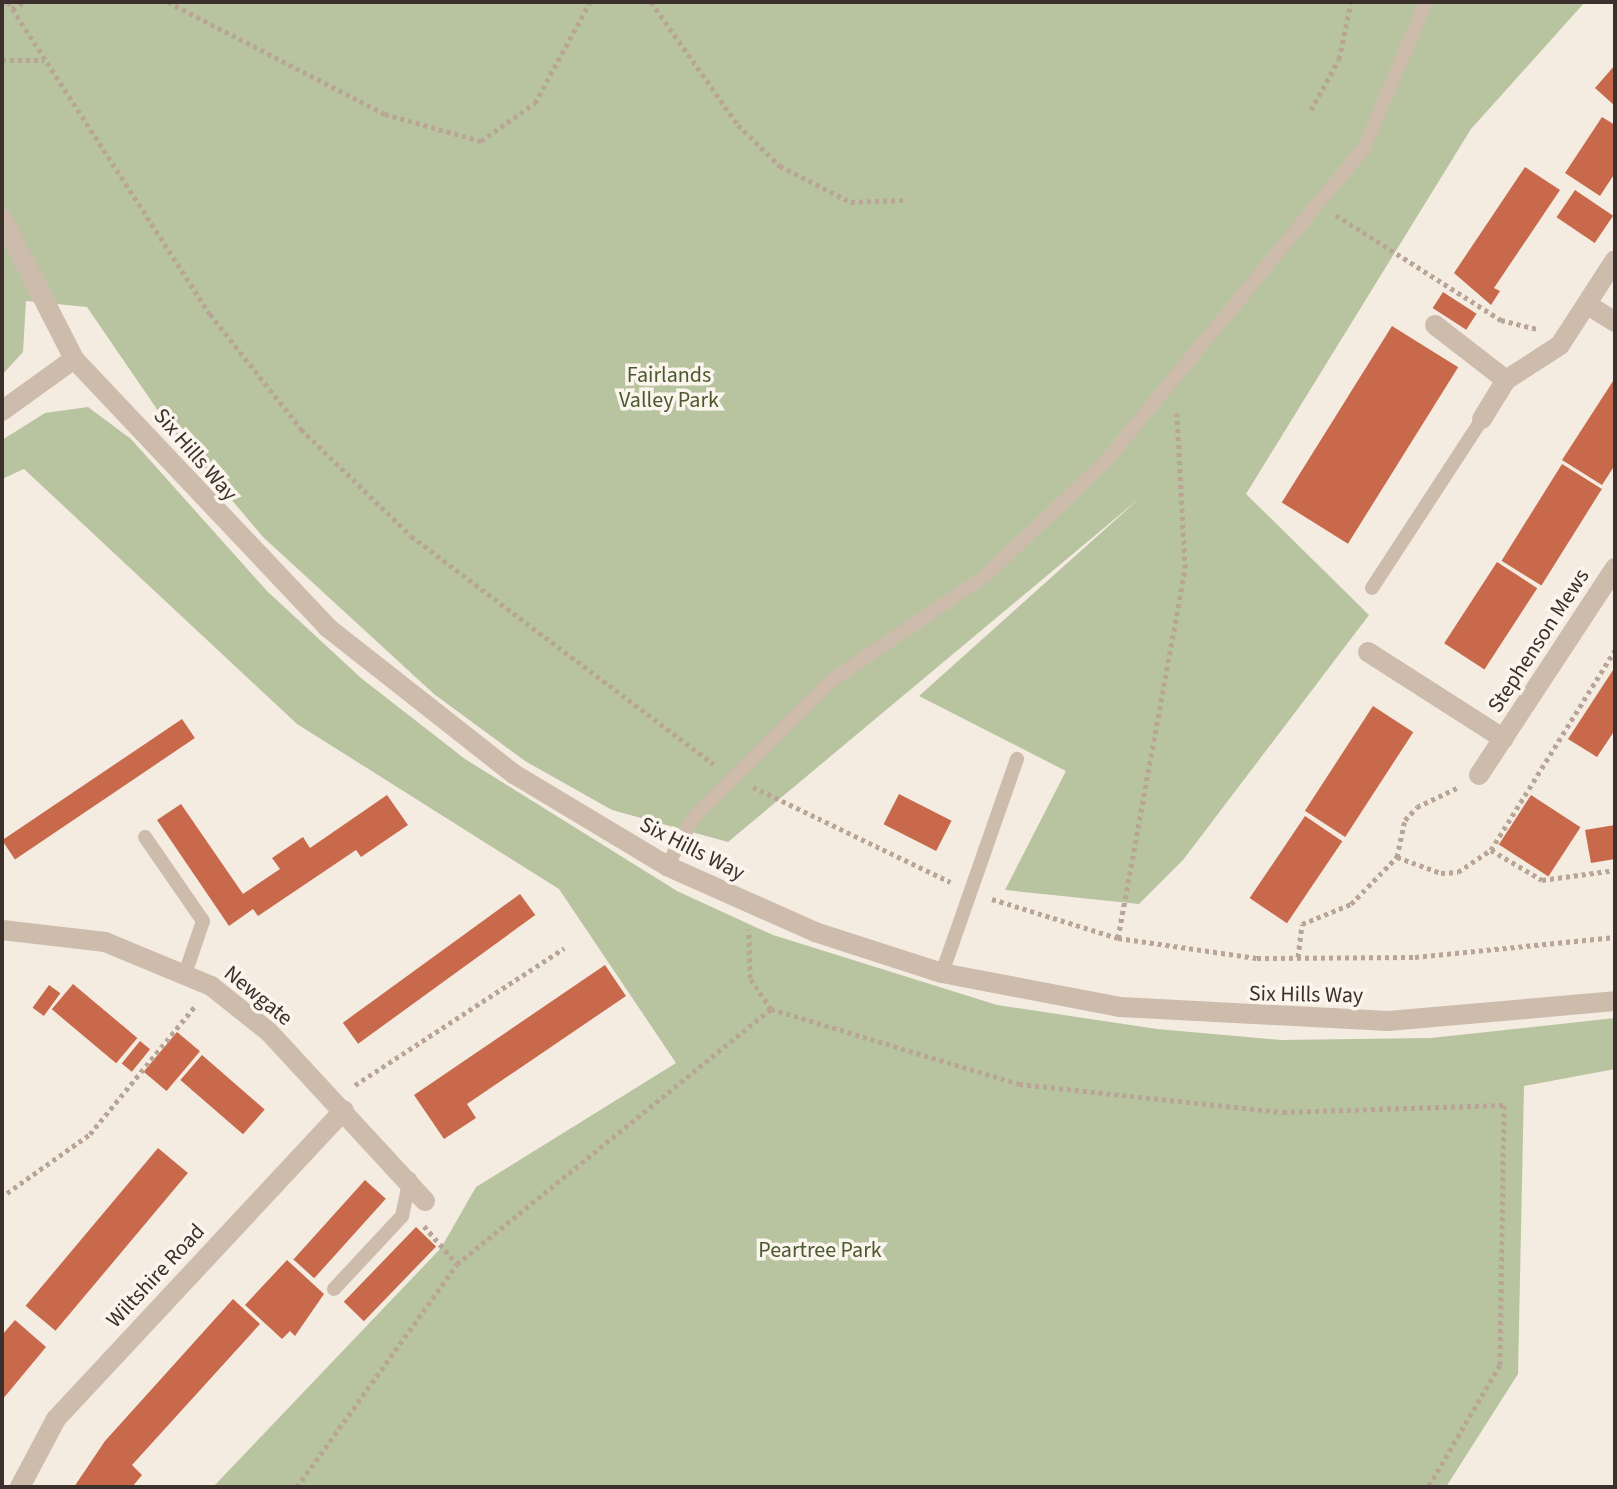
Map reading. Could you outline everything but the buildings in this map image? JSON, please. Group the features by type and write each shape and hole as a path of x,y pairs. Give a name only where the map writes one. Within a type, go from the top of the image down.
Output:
{"street":[{"name":"Six Hills Way","path":"2,218 74,359 220,519 359,655 514,774 667,866 749,904 942,973 1121,1007 1279,1020 1482,1016 1615,1001"},
{"path":"1482,419 1506,380 1568,335 1615,260"},
{"path":"1588,305 1615,322"},
{"path":"1435,325 1506,380"},
{"path":"2,411 74,359"},
{"name":"Stephenson Mews","path":"1479,775 1615,568"},
{"name":"Stephenson Mews","path":"1368,652 1504,739"},
{"name":"Newgate","path":"2,930 105,942 211,986 269,1032 410,1179 425,1201"},
{"name":"Wiltshire Road","path":"20,1487 56,1419 339,1105"}],"lane":[{"path":"667,866 687,826 731,777 832,680 985,576 1105,462 1364,148 1426,2"},
{"path":"1372,588 1482,419"},
{"path":"942,973 973,893 1017,759"},
{"path":"145,837 203,921 185,974"},
{"path":"334,1289 402,1216 410,1179"}],"path":[{"path":"8,2 210,314 301,429 411,536 731,777 973,893 1118,938 1298,957 1415,957 1615,937"},
{"path":"12,9 24,2"},
{"path":"168,2 385,114 481,141 535,103 590,2"},
{"path":"651,2 738,125 780,166 851,202 903,200"},
{"path":"1311,110 1339,59 1351,2"},
{"path":"2,60 45,60"},
{"path":"1318,203 1501,320 1568,335"},
{"path":"1118,938 1185,568 1176,379"},
{"path":"1397,857 1449,873 1491,850 1615,650"},
{"path":"1298,957 1302,924 1351,904 1397,857 1405,820 1417,807 1479,775"},
{"path":"1491,850 1542,880 1615,870"},
{"path":"749,904 750,978 771,1009 1019,1084 1283,1112 1504,1105 1500,1365 1428,1487"},
{"path":"339,1105 564,948"},
{"path":"7,1193 90,1134 211,986"},
{"path":"297,1487 457,1264 771,1009"},
{"path":"425,1201 424,1226 457,1264"}],"green space":[{"name":"Fairlands Valley Park","path":"2,2 1585,2 1471,129 1246,494 1369,615 1183,860 1139,904 1005,890 1066,771 919,696 1141,497 728,842 612,810 525,761 434,694 263,537 165,421 87,307 26,301 23,352 2,375"},
{"name":"Peartree Park","path":"88,407 131,439 267,591 361,678 465,759 677,891 773,935 997,1005 1157,1029 1281,1040 1431,1038 1615,1018 1615,1069 1524,1086 1518,1374 1446,1487 213,1487 441,1248 476,1187 676,1063 559,889 297,724 24,469 2,479 2,440 45,413"}]}
